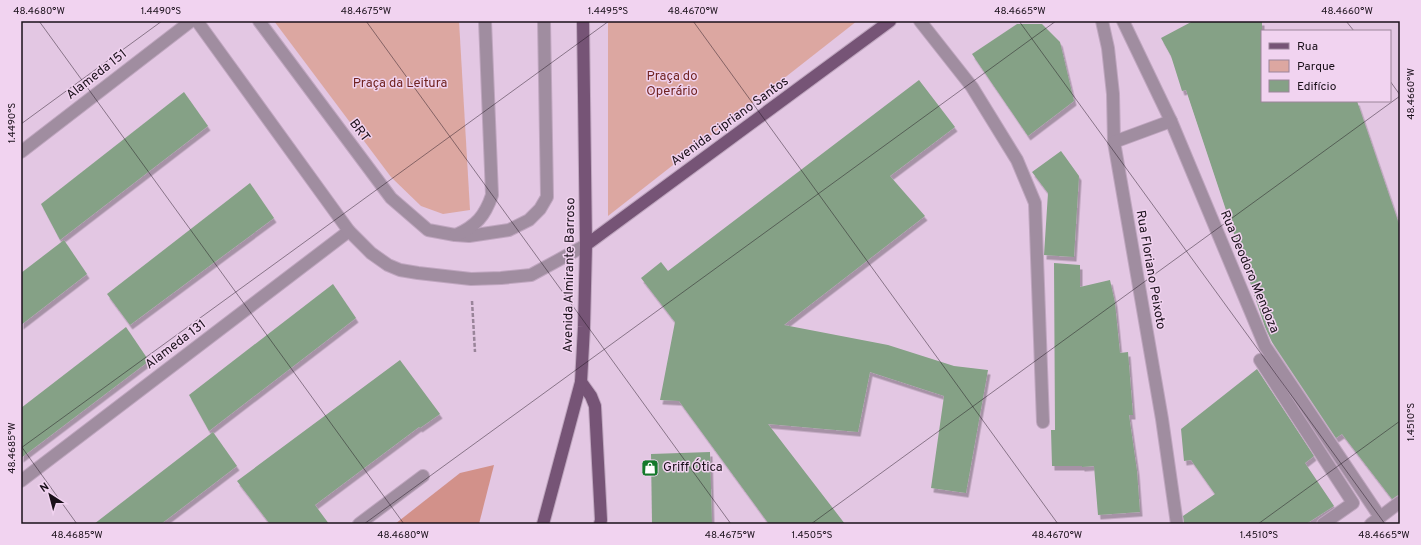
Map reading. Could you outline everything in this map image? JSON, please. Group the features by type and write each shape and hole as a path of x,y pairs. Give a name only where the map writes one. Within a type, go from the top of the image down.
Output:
{"main road":[{"name":"Avenida Almirante Barroso","path":"543,524 581,382 586,245 583,21"},
{"name":"Avenida Cipriano Santos","path":"586,245 890,21"},
{"path":"581,382 591,396 595,406 600,524"}],"street":[{"name":"Alameda 151","path":"21,152 191,21"},
{"path":"197,21 349,231 371,252 388,265 400,270 471,279 531,275 586,245"},
{"name":"BRT","path":"259,21 391,198 428,230 469,236 509,230 529,220 540,209 547,197 544,21"},
{"path":"455,235 468,229 479,220 488,208 492,195 484,21"},
{"path":"920,21 976,94 1018,160 1035,203 1043,422"},
{"name":"Rua Floriano Peixoto","path":"1102,21 1108,48 1113,94 1114,142 1162,419 1177,524"},
{"name":"Rua Deodoro Mendoza","path":"1123,21 1171,121 1265,346 1376,520"},
{"path":"1114,142 1171,121"},
{"name":"Alameda 131","path":"21,481 349,231"},
{"path":"1260,360 1353,503 1324,524"},
{"path":"359,524 423,476"},
{"path":"1376,520 1400,502"}],"green space":[{"name":"Praça da Leitura","path":"274,21 459,21 470,210 443,214 421,206 391,177"},
{"name":"Praça do Operário","path":"608,21 857,21 608,216"}],"shaded area":[{"path":"494,465 479,524 395,524 460,473"}],"building":[{"path":"1193,21 1262,21 1261,102 1357,102 1400,227 1400,495 1392,499 1342,434 1336,438 1272,342 1265,327 1186,90 1182,91 1171,56 1161,38"},
{"path":"1017,24 1042,24 1060,42 1074,101 1028,136 972,54"},
{"path":"919,80 955,127 890,176 925,216 784,325 888,345 954,366 988,370 966,493 931,488 944,396 870,372 858,432 768,424 845,524 769,524 679,401 660,400 675,322 641,278 661,262 668,271"},
{"path":"184,92 208,126 60,240 41,204"},
{"path":"1061,151 1079,176 1074,257 1044,255 1048,193 1032,172"},
{"path":"250,183 274,218 130,325 107,294"},
{"path":"64,240 87,274 21,325 21,273"},
{"path":"1054,263 1080,265 1080,287 1110,280 1115,303 1120,353 1128,352 1133,415 1129,415 1137,471 1140,512 1098,515 1094,466 1052,466 1051,430 1055,430"},
{"path":"333,284 356,318 209,431 189,395"},
{"path":"126,327 149,361 21,458 21,408"},
{"path":"400,360 440,414 420,428 419,427 315,505 329,524 270,524 237,481"},
{"path":"1257,369 1314,456 1305,463 1334,506 1306,524 1184,524 1183,516 1215,494 1191,460 1184,461 1181,429"},
{"path":"213,432 237,466 161,524 94,524"},
{"path":"710,452 712,524 652,524 651,454"}],"place":[{"name":"Griff Ótica","path":"650,468"}]}
